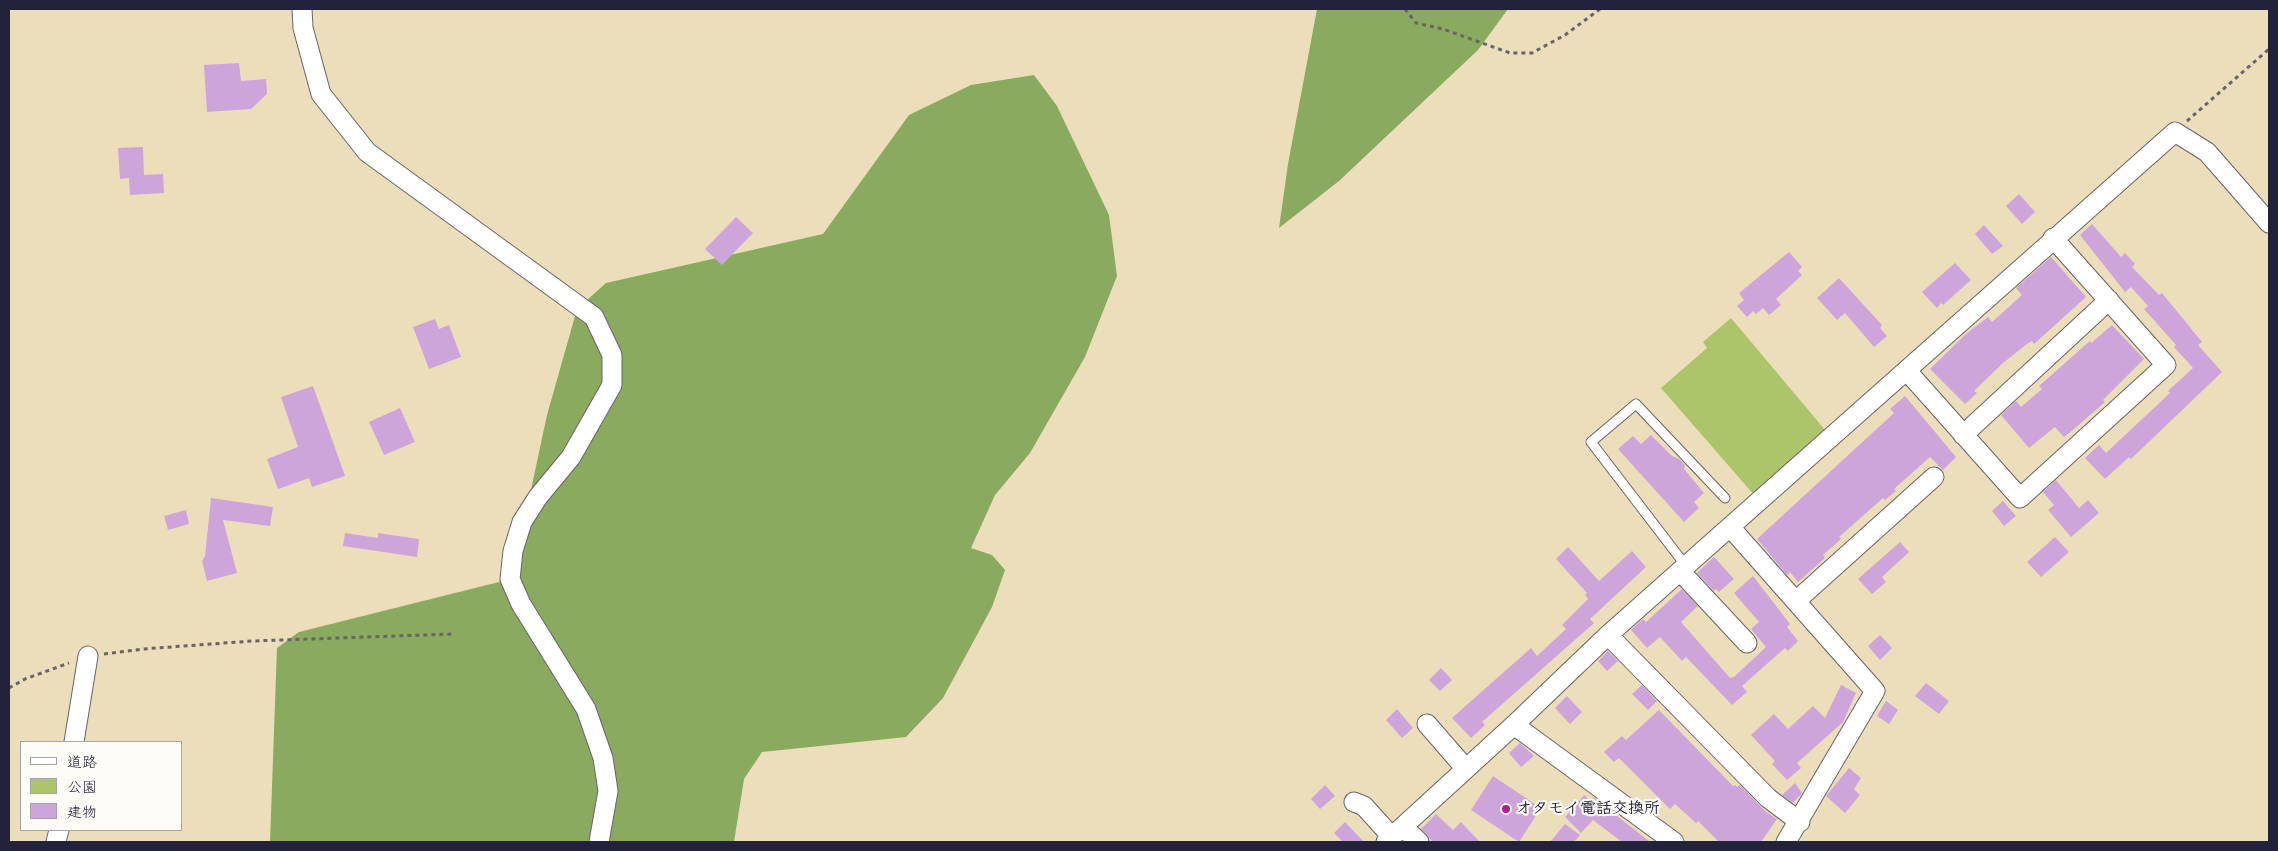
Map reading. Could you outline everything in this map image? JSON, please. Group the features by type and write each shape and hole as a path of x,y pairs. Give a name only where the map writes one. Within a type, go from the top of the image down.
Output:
{"street":[{"path":"302,9 303,28 321,94 367,152 594,317 612,355 612,385 571,457 522,522 512,551 510,579 521,604 586,709 603,758 608,792 599,842"},
{"path":"1394,835 1514,725 1608,634 2175,132 2207,152 2269,223"},
{"path":"1907,371 2020,498 2166,366 2054,238"},
{"path":"1963,435 2109,300"},
{"path":"1796,601 1934,477"},
{"path":"1730,527 1875,691 1800,822 1786,842"},
{"path":"1683,569 1747,644"},
{"path":"1608,634 1768,798 1800,822"},
{"path":"74,741 88,656"},
{"path":"1427,724 1466,769"},
{"path":"1514,725 1674,842"},
{"path":"1354,802 1364,806 1394,835 1419,842"}],"lane":[{"path":"1683,569 1591,442 1636,404 1725,498"}],"path":[{"path":"1406,9 1416,23 1443,29 1510,53 1532,53 1565,36 1600,9"},
{"path":"2175,132 2269,49"},
{"path":"9,688 25,679 88,656 143,649 252,641 453,634"}],"green space":[{"path":"1317,9 1508,9 1478,50 1339,181 1279,228 1288,164"},
{"path":"1034,75 1057,106 1109,215 1117,276 1085,357 1030,453 995,495 971,548 992,555 1005,570 992,607 943,698 906,737 762,752 744,779 734,842 270,842 277,648 299,632 499,582 514,569 547,415 577,309 606,283 823,234 909,115 971,85"},
{"path":"1731,318 1826,431 1755,496 1661,388 1707,348 1703,342"}],"building":[{"path":"239,63 241,81 266,79 267,94 251,109 207,112 204,65"},
{"path":"143,147 144,175 163,174 164,193 130,195 129,178 120,179 118,148"},
{"path":"2019,194 2035,212 2022,224 2006,206"},
{"path":"736,217 753,233 722,265 705,249"},
{"path":"2092,224 2121,257 2125,253 2135,264 2132,267 2159,295 2162,293 2202,342 2198,345 2222,372 2131,459 2129,457 2105,479 2085,458 2099,445 2106,453 2170,393 2168,391 2193,368 2174,347 2176,345 2144,309 2148,306 2131,287 2125,292 2080,235"},
{"path":"1984,225 2003,246 1992,254 1975,234"},
{"path":"1789,252 1802,267 1798,271 1802,275 1776,299 1781,305 1769,315 1763,308 1756,314 1753,311 1747,317 1737,306 1744,300 1739,293"},
{"path":"2051,257 2086,297 2034,344 2032,341 2027,344 2003,363 1974,391 1977,393 1965,404 1930,369 1966,334 1988,317 1992,322 2022,295 2016,288"},
{"path":"1955,263 1971,280 1937,308 1922,292"},
{"path":"1839,278 1882,325 1880,328 1887,336 1874,347 1845,313 1837,320 1817,298"},
{"path":"435,319 439,329 449,325 461,357 429,369 413,327"},
{"path":"2112,325 2144,359 2103,400 2105,402 2064,437 2055,427 2029,448 2001,415 2016,401 2021,407 2042,389 2039,386 2090,341 2091,343"},
{"path":"313,386 345,476 312,487 309,478 278,489 267,459 298,447 281,397"},
{"path":"1905,396 1956,457 1943,470 1930,457 1894,489 1896,491 1885,500 1883,498 1839,537 1841,539 1823,555 1825,558 1798,582 1790,572 1787,575 1757,539 1894,413 1890,409"},
{"path":"400,408 415,442 384,455 369,422"},
{"path":"1651,435 1672,456 1679,459 1685,465 1684,469 1704,493 1694,502 1699,508 1684,522 1618,449 1633,436 1641,444"},
{"path":"2056,480 2079,508 2088,500 2099,513 2071,537 2048,510 2054,505 2043,492"},
{"path":"211,498 273,507 270,526 223,520 237,573 207,581 202,561 205,556"},
{"path":"2003,501 2016,516 2004,526 1992,511"},
{"path":"186,510 189,524 168,530 164,516"},
{"path":"345,533 378,538 378,533 419,539 417,557 343,546"},
{"path":"2055,537 2069,552 2041,577 2027,562"},
{"path":"1900,542 1909,552 1882,577 1886,582 1872,594 1858,579"},
{"path":"1568,547 1599,581 1632,551 1646,567 1590,619 1594,623 1482,722 1485,725 1471,738 1452,718 1531,648 1537,656 1566,629 1562,625 1588,599 1585,595 1587,593 1556,559"},
{"path":"1714,557 1734,579 1719,592 1716,589 1714,591 1697,573"},
{"path":"1753,576 1790,624 1787,627 1798,641 1788,651 1785,648 1742,686 1747,692 1732,705 1686,657 1682,661 1660,637 1647,648 1631,630 1643,619 1646,622 1682,589 1698,606 1681,622 1730,678 1734,677 1766,647 1751,629 1759,622 1734,593"},
{"path":"1880,635 1892,648 1880,660 1868,646"},
{"path":"1608,651 1618,661 1607,671 1598,661"},
{"path":"1441,668 1452,680 1440,691 1429,680"},
{"path":"1926,683 1949,701 1939,714 1915,696"},
{"path":"1642,685 1657,701 1648,710 1632,694"},
{"path":"1841,685 1856,693 1843,722 1797,763 1801,768 1787,780 1772,764 1775,761 1751,735 1774,714 1788,729 1813,706 1825,718"},
{"path":"1567,696 1582,712 1570,724 1555,708"},
{"path":"1886,701 1898,710 1889,724 1877,716"},
{"path":"1397,709 1413,728 1402,738 1386,720"},
{"path":"1659,710 1733,786 1737,787 1740,785 1765,811 1777,819 1761,842 1719,842 1698,821 1696,823 1675,804 1670,809 1619,758 1614,762 1604,752 1622,736 1626,740"},
{"path":"1520,743 1534,756 1521,767 1509,753"},
{"path":"1849,768 1861,778 1854,789 1860,795 1845,813 1826,796"},
{"name":"オタモイ電話交換所","path":"1493,776 1541,808 1519,842 1471,810"},
{"path":"1795,783 1802,793 1793,803 1782,795"},
{"path":"1325,785 1335,796 1320,809 1311,799"},
{"path":"1584,795 1590,800 1593,797 1650,842 1622,842 1593,820 1581,833 1565,817"},
{"path":"1436,814 1453,830 1461,822 1480,842 1433,842 1421,829"},
{"path":"1345,822 1364,842 1343,842 1334,833"},
{"path":"1565,824 1580,835 1574,842 1550,842"}],"place":[{"name":"オタモイ電話交換所","path":"1506,809"}]}
